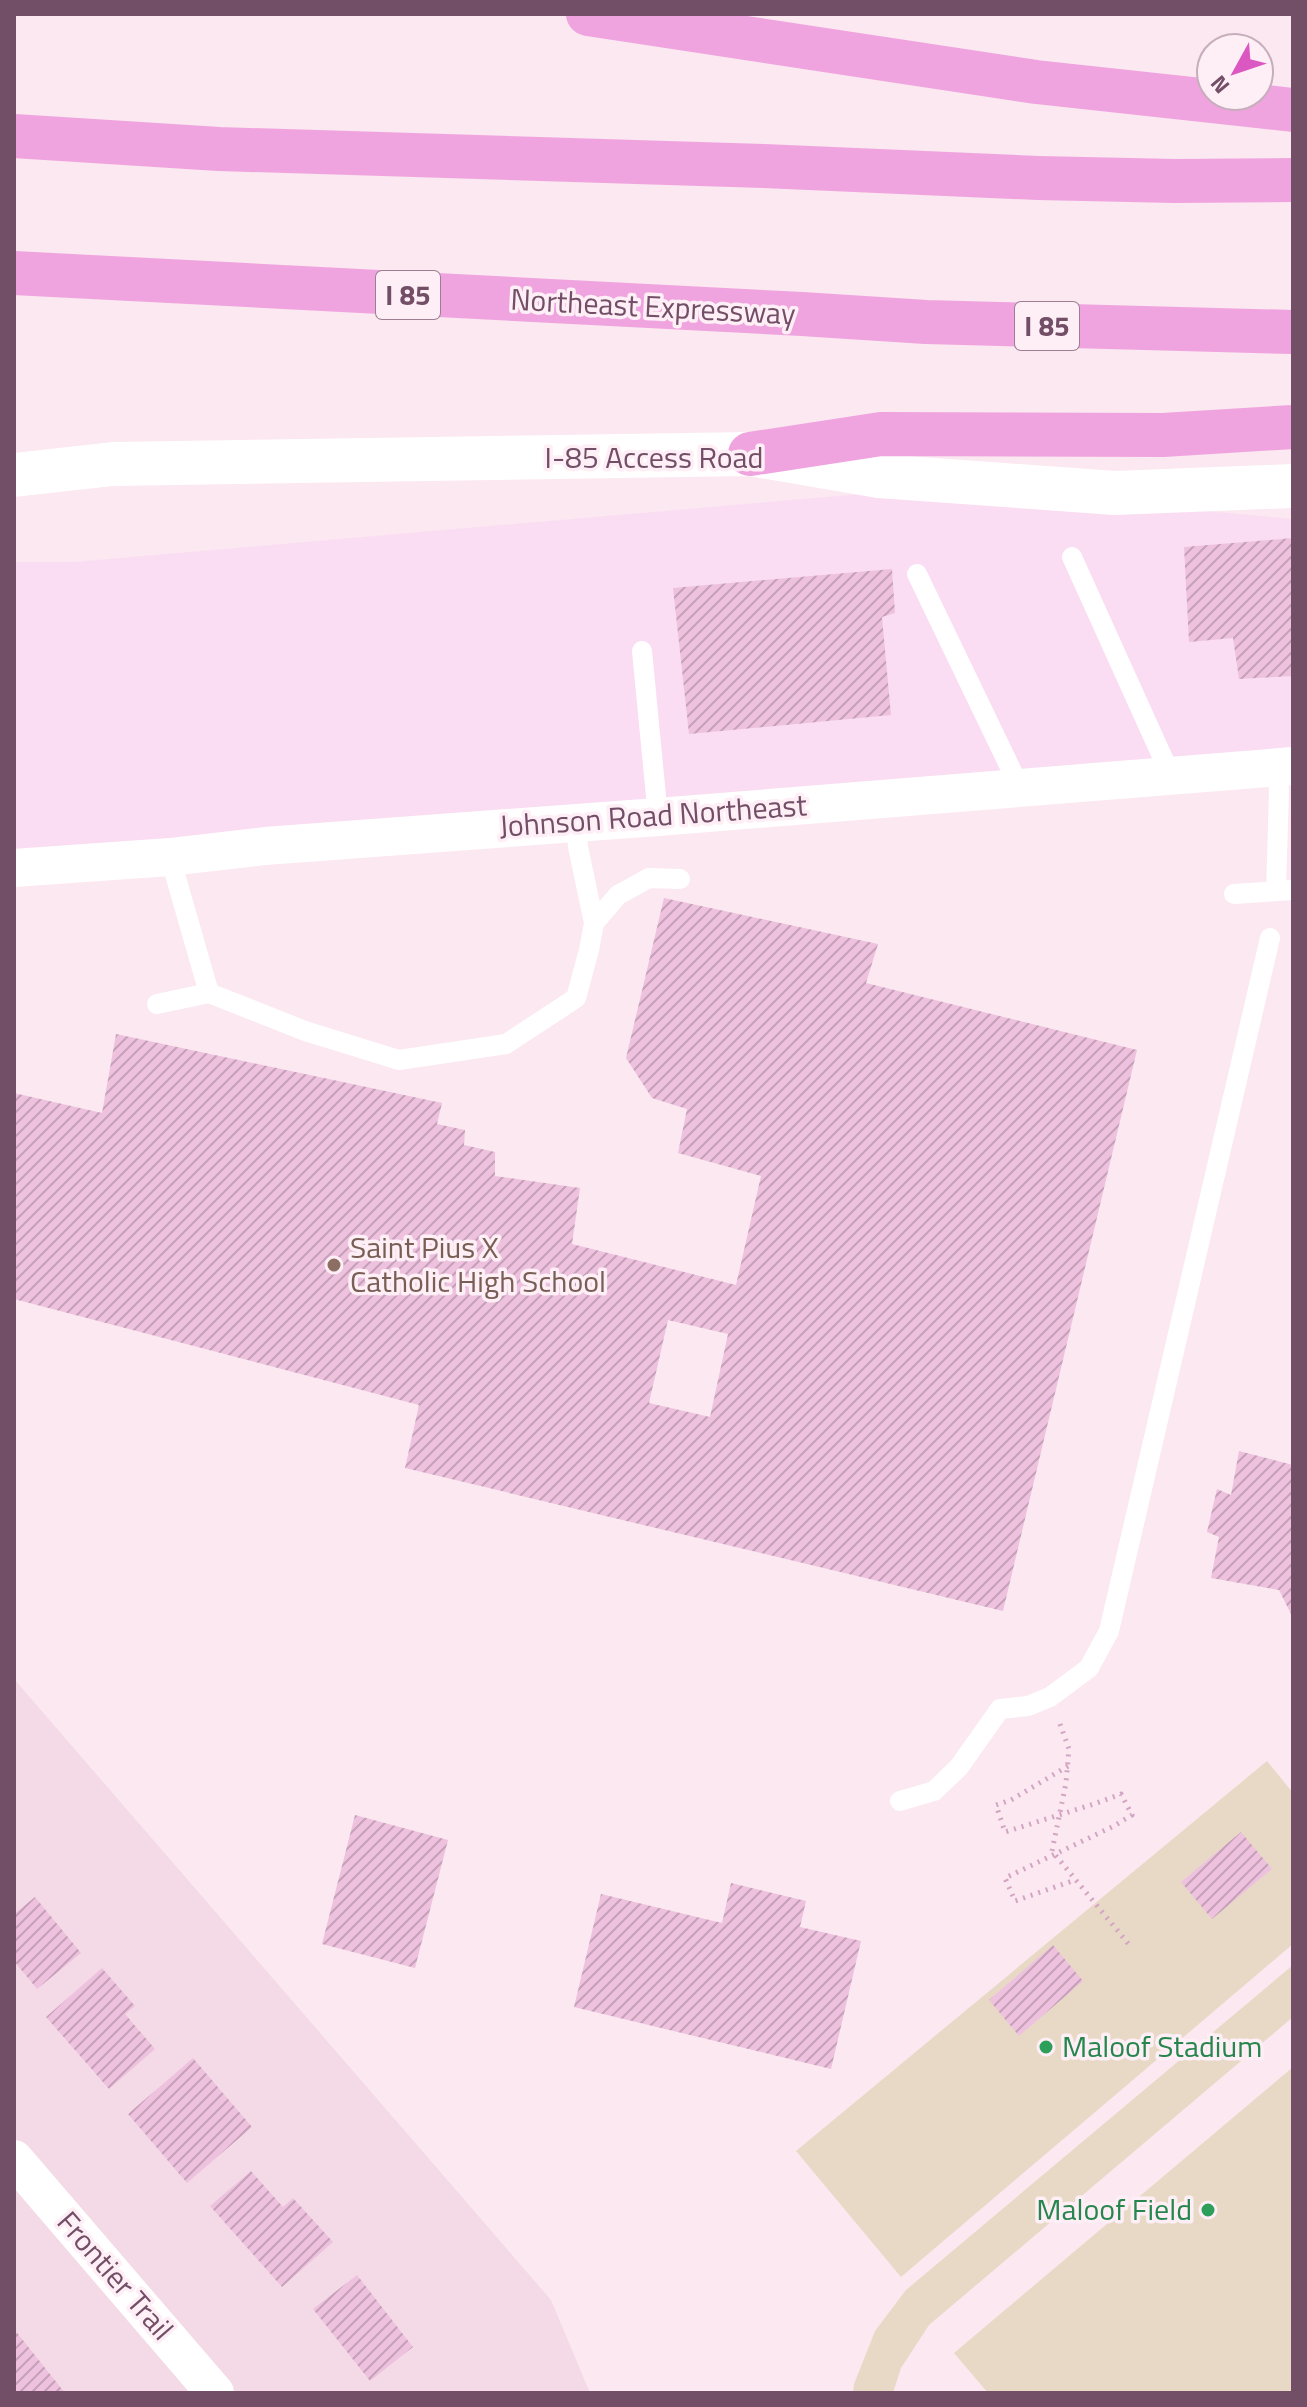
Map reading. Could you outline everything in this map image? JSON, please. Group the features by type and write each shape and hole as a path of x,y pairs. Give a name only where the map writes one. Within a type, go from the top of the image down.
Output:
{"highway":[{"path":"588,14 1036,82 1293,110"},
{"path":"14,136 219,149 1038,178 1293,180"},
{"name":"Northeast Expressway","path":"14,273 926,322 1293,332"},
{"path":"750,454 881,434 1163,435 1293,427"}],"main road":[{"name":"I-85 Access Road","path":"14,475 113,464 750,454 879,476 1115,493 1293,486"}],"street":[{"name":"Johnson Road Northeast","path":"14,868 1285,766"},
{"name":"Frontier Trail","path":"14,2159 215,2393"}],"lane":[{"path":"1072,557 1171,776"},
{"path":"917,574 1020,788"},
{"path":"642,651 658,817"},
{"path":"1234,894 1285,891 1279,791 1285,766"},
{"path":"157,1004 209,993 305,1031 399,1060 506,1044 576,998 594,923 578,847 576,822"},
{"path":"170,857 209,993"},
{"path":"594,923 618,895 649,878 680,879"},
{"path":"900,1801 934,1791 959,1767 1000,1709 1028,1706 1050,1697 1089,1668 1109,1631 1270,938"}],"path":[{"path":"1050,1697 1069,1749 1052,1851 1131,1947"},
{"path":"1068,1766 1011,1800 996,1805 1005,1832 1121,1794 1132,1815 1005,1878 1015,1901 1075,1880"}],"shaded area":[{"path":"943,487 1293,519 1293,760 14,859 14,562 74,562"},
{"path":"14,1679 551,2300 590,2393 14,2393"},
{"name":"Maloof Stadium","path":"1267,1761 1293,1793 1293,1944 901,2277 796,2151"},
{"path":"1293,1965 1293,2017 929,2325 901,2368 893,2393 853,2393 875,2331 906,2290"},
{"name":"Maloof Field","path":"1293,2067 1293,2393 988,2393 954,2353"}],"building":[{"path":"1293,538 1293,676 1239,679 1233,638 1189,642 1184,547"},
{"path":"892,569 895,613 882,617 891,715 689,734 673,588"},
{"name":"Saint Pius X Catholic High School","path":"664,898 878,944 866,983 1137,1050 1003,1611 405,1468 419,1405 14,1299 14,1093 102,1113 116,1034 442,1103 437,1124 465,1130 464,1145 495,1152 495,1176 580,1188 572,1244 736,1285 761,1176 678,1153 687,1109 652,1098 626,1058","holes":["668,1320 728,1334 710,1417 649,1403"]},
{"path":"1239,1451 1293,1465 1293,1618 1279,1590 1211,1578 1219,1537 1207,1532 1217,1489 1231,1495"},
{"path":"355,1815 448,1840 415,1968 322,1944"},
{"path":"1241,1832 1272,1869 1212,1919 1181,1882"},
{"path":"731,1883 806,1901 800,1927 861,1941 831,2069 574,2007 601,1894 722,1923"},
{"path":"35,1897 81,1953 37,1989 14,1961 14,1914"},
{"path":"1053,1945 1083,1981 1019,2036 989,2000"},
{"path":"102,1968 135,2006 125,2014 155,2049 109,2089 46,2017"},
{"path":"193,2058 252,2127 187,2183 128,2114"},
{"path":"251,2171 283,2207 293,2198 333,2242 282,2287 210,2206"},
{"path":"357,2275 413,2347 370,2381 313,2309"},
{"path":"14,2329 65,2393 14,2393"}],"place":[{"name":"Saint Pius X Catholic High School","path":"334,1265"},
{"name":"Maloof Stadium","path":"1046,2047"},
{"name":"Maloof Field","path":"1208,2210"}]}
